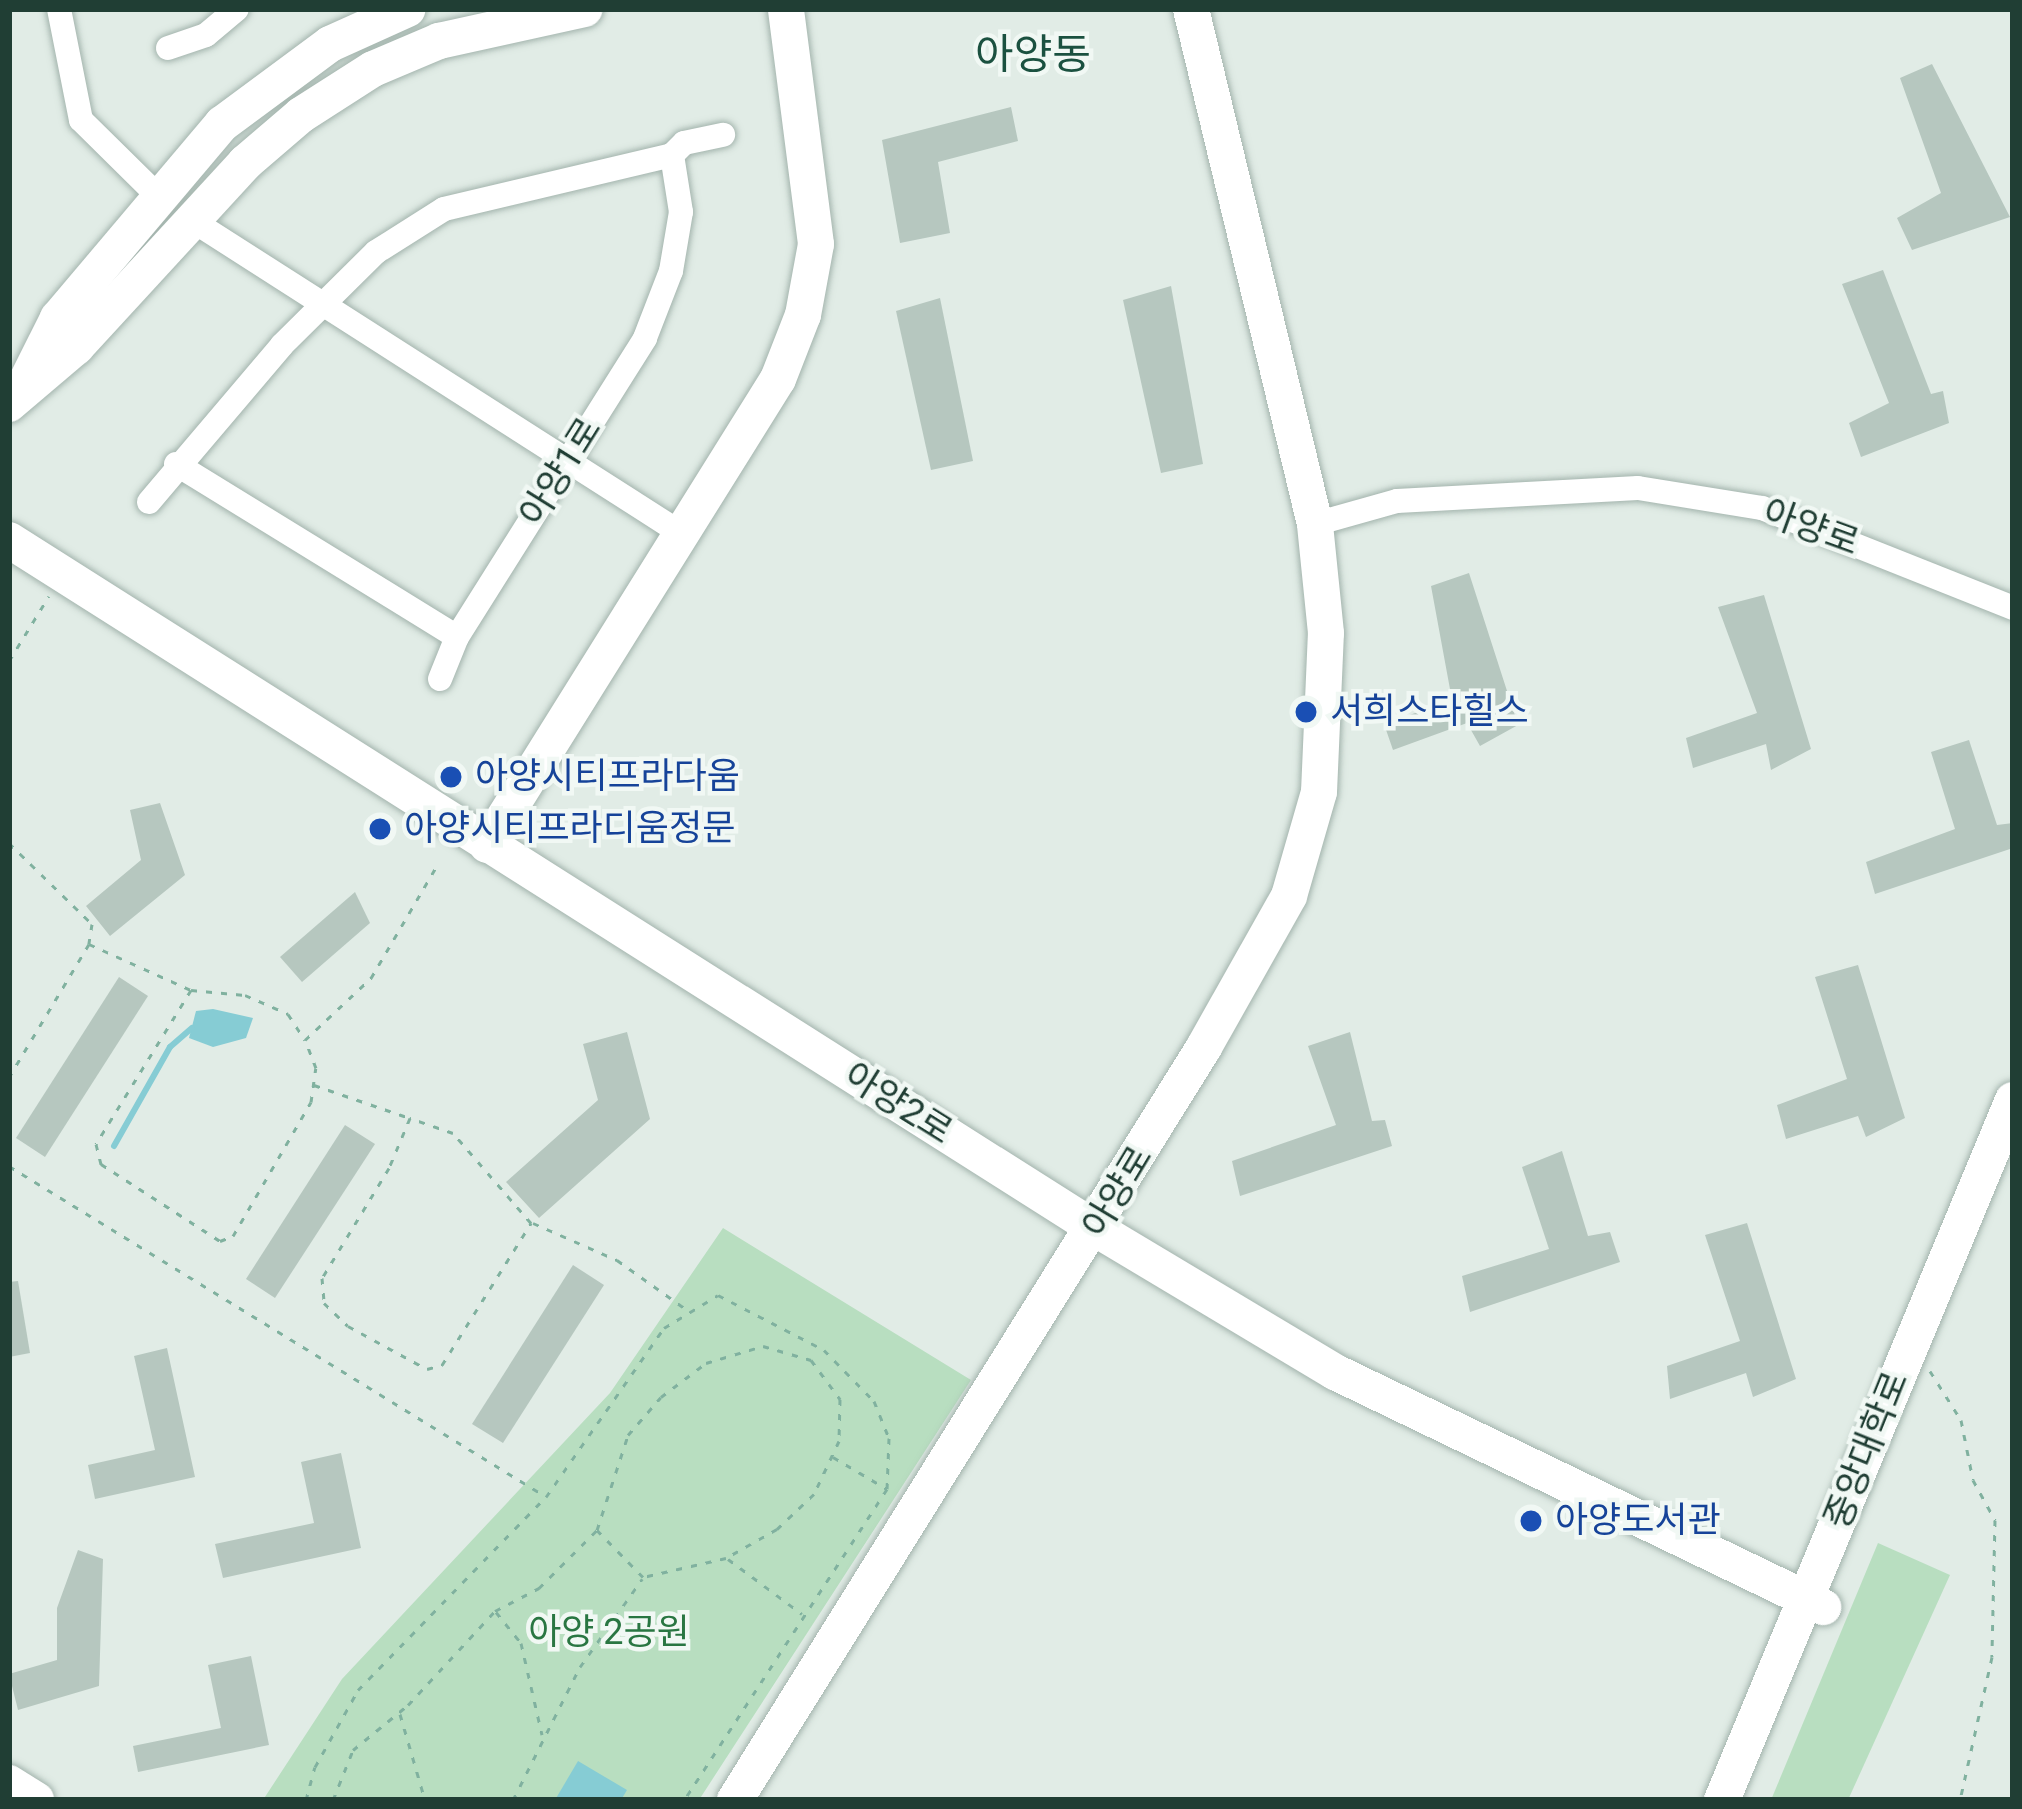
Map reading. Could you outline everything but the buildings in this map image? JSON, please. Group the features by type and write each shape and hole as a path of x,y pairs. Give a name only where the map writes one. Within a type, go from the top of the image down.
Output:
{"street":[{"path":"59,9 81,120 157,195"},
{"path":"168,48 206,35 236,9"},
{"path":"16,396 58,318 157,195 223,124 330,44 408,9"},
{"path":"16,396 76,347 194,220 301,115 373,69 440,41 585,9"},
{"path":"487,844 778,379 803,315 816,244 787,9"},
{"name":"아양로","path":"735,1800 1096,1229 1289,896 1319,792 1325,713 1315,524 1191,9"},
{"path":"149,502 176,464 320,304 376,252 444,209 672,155 684,143 723,135"},
{"name":"아양1로","path":"440,679 457,637 646,338 671,271 681,212 672,155"},
{"path":"194,220 682,534"},
{"path":"176,464 457,637"},
{"name":"아양로","path":"1315,524 1397,501 1638,488 1762,508 2013,608"},
{"name":"아양2로","path":"9,539 1096,1229 1335,1372 1814,1604"},
{"name":"중앙대학로","path":"1745,1800 1814,1604 2013,1100"},
{"name":"중앙대학로","path":"1722,1800 1926,1365 2013,1161"},
{"path":"9,1783 36,1800"}],"path":[{"path":"9,662 62,575"},
{"path":"9,843 92,924 88,944 9,1077"},
{"path":"305,1040 371,978 439,862"},
{"path":"88,944 190,990 245,995 288,1014 305,1040 314,1085 311,1102 233,1236 220,1241 101,1164 96,1144 190,990"},
{"path":"314,1085 453,1133 531,1223 617,1260 690,1312"},
{"path":"410,1118 389,1168 322,1278 324,1304 348,1326 427,1369 442,1365 531,1223"},
{"path":"9,1166 546,1496"},
{"path":"306,1800 315,1767 358,1690 546,1496 664,1328 718,1295 824,1350 874,1401 889,1438 886,1489 684,1800"},
{"path":"333,1800 353,1750 399,1712 495,1610 539,1588 597,1530 628,1435 706,1363 763,1346 811,1360 840,1399 832,1456 802,1506 726,1558 643,1577 542,1737 515,1799"},
{"path":"1926,1365 1961,1420 1973,1480 1995,1520 1992,1657 1960,1800"},
{"path":"832,1456 886,1489"},
{"path":"597,1530 643,1577"},
{"path":"726,1558 803,1615"},
{"path":"495,1610 521,1643 542,1737"},
{"path":"399,1712 424,1800"}],"green space":[{"name":"아양 2공원","path":"723,1228 971,1380 699,1800 263,1800 342,1679 610,1393"},
{"path":"1878,1543 1950,1575 1848,1800 1771,1800"}],"water":[{"path":"213,1009 253,1018 246,1038 213,1047 189,1038 196,1011"},
{"path":"578,1761 627,1790 621,1800 555,1800"}],"waterway":[{"path":"114,1146 170,1047 192,1028"}],"place":[{"name":"서희스타힐스","path":"1306,712"},
{"name":"아양시티프라다움","path":"451,777"},
{"name":"아양시티프라디움정문","path":"380,829"},
{"name":"아양도서관","path":"1531,1521"}],"district":[{"name":"아양동","path":"1033,55"}]}
